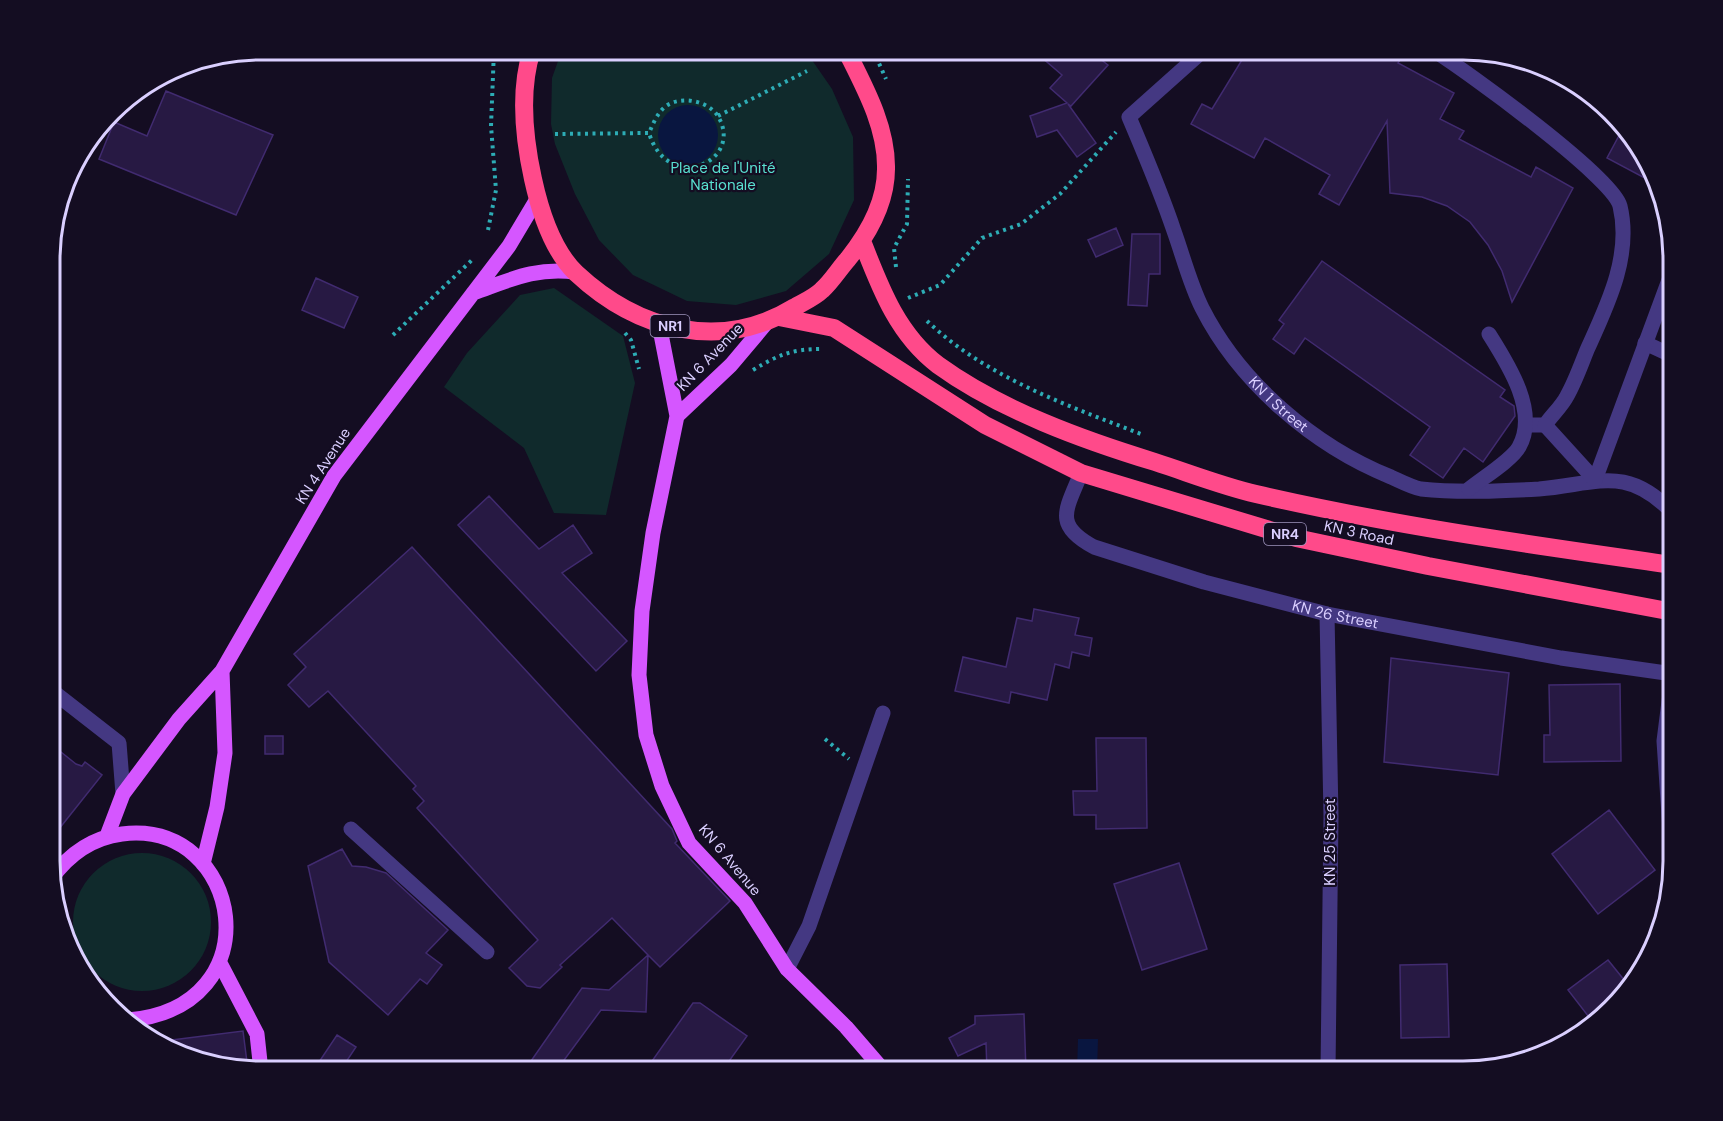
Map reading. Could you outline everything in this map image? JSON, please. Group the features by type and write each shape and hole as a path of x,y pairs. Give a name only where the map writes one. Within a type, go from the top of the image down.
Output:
{"highway":[{"name":"NR1","path":"529,60 524,123 537,199 555,244 575,272 628,312 659,324 695,331 732,330 773,319 821,292 862,241 876,215 886,170 882,135 866,90 851,60"},
{"name":"KN 3 Road","path":"862,241 877,278 904,331 938,364 984,392 1041,421 1112,449 1254,493 1414,527 1663,564"},
{"name":"KN 3 Road","path":"773,319 834,328 985,425 1081,473 1296,538 1428,566 1663,610"}],"main road":[{"name":"KN 4 Avenue","path":"107,836 123,794 179,718 222,671 334,476 509,246 537,199"},
{"path":"473,293 522,275 551,269 575,272"},
{"name":"KN 6 Avenue","path":"677,416 731,365 773,319"},
{"name":"KN 6 Avenue","path":"659,324 677,416 653,533 642,611 639,675 646,735 662,786 689,843 745,903 787,969 875,1061"},
{"path":"203,864 217,807 225,753 222,671"},
{"path":"60,866 83,846 107,836 133,833 159,836 183,847 203,864 218,886 225,911 226,938 220,963 204,988 181,1007 154,1018 137,1019"},
{"path":"220,963 257,1034 260,1061"}],"street":[{"path":"1129,117 1193,60"},
{"path":"1449,60 1467,71 1550,137 1601,180 1620,204 1621,258 1608,303 1567,397 1545,425"},
{"name":"KN 1 Street","path":"1129,117 1158,184 1201,306 1223,345 1251,379 1328,443 1366,467 1419,489 1539,489 1595,480 1632,482 1663,503"},
{"path":"1527,425 1545,425 1595,480 1663,295"},
{"path":"1468,489 1518,449 1527,425 1519,391 1505,360 1489,334"},
{"path":"1645,343 1663,351"},
{"name":"KN 26 Street","path":"1081,473 1066,510 1069,530 1077,538 1094,548 1204,582 1327,614 1561,658 1663,671"},
{"name":"KN 25 Street","path":"1327,614 1331,816 1328,1061"},
{"path":"60,697 119,743 123,794"},
{"path":"787,969 809,926 883,713"},
{"path":"351,829 488,952"}],"path":[{"path":"488,230 496,190 491,126 494,60"},
{"path":"718,116 807,71"},
{"path":"678,102 704,104 718,116 723,136 717,155 697,167 685,169 662,159 649,133 656,118 666,106 678,102"},
{"path":"912,308 904,300 940,285 982,238 1021,224 1060,194 1129,117"},
{"path":"555,134 649,133"},
{"path":"393,335 481,252"},
{"path":"920,315 945,338 1039,395 1148,436"},
{"path":"743,376 773,358 797,349 824,349"},
{"path":"825,739 863,771"}],"green space":[{"name":"Place de l'Unité Nationale","path":"558,60 812,60 832,89 853,137 854,200 829,254 786,291 736,305 687,301 633,275 599,240 575,194 555,144 551,124 552,78"},
{"path":"554,288 623,336 635,383 606,515 554,513 524,448 444,387 467,353 520,295"},
{"path":"142,853 168,859 191,873 205,896 211,922 209,935 199,960 191,971 168,985 142,991 116,985 94,972 81,949 73,922 79,896 93,873 116,859"}],"water":[{"path":"682,105 694,105 705,110 713,118 718,135 716,147 705,160 694,165 682,165 671,160 663,152 658,141 658,129 663,118 671,110"},
{"path":"1078,1039 1098,1039 1097,1061 1077,1061"}],"building":[{"path":"1045,60 1102,60 1108,65 1071,106 1068,104 1096,143 1077,157 1057,130 1037,137 1030,116 1067,103 1050,88 1062,75"},
{"path":"1242,60 1400,60 1398,63 1454,93 1440,119 1464,131 1459,139 1531,177 1536,167 1573,188 1512,302 1502,271 1488,245 1470,222 1447,206 1422,197 1390,193 1387,121 1339,205 1319,194 1330,175 1265,138 1254,158 1191,124 1202,104 1212,109"},
{"path":"166,91 273,135 236,215 99,159 116,123 147,136"},
{"path":"1619,135 1645,178 1607,158"},
{"path":"1116,228 1123,245 1096,257 1088,240"},
{"path":"1132,234 1160,234 1160,274 1149,274 1147,306 1128,305"},
{"path":"1322,261 1505,390 1500,397 1514,406 1515,416 1483,462 1464,448 1443,478 1410,455 1430,427 1305,338 1294,354 1273,339 1284,324 1279,320"},
{"path":"316,278 358,297 344,328 302,310"},
{"path":"489,496 539,549 573,525 592,553 562,573 627,641 596,671 458,525"},
{"path":"412,547 672,829 677,841 675,843 730,901 660,967 612,918 560,965 562,967 540,988 527,986 509,968 538,940 417,808 424,801 413,789 416,786 328,691 309,707 288,685 306,667 294,654"},
{"path":"1034,609 1079,618 1075,635 1092,638 1089,656 1072,652 1069,668 1055,664 1047,700 1011,692 1009,703 955,691 963,657 1006,667 1017,618 1032,621"},
{"path":"1391,658 1509,673 1498,775 1384,762"},
{"path":"1620,684 1621,761 1544,762 1544,735 1550,735 1549,685"},
{"path":"265,736 283,736 283,754 265,754"},
{"path":"1096,738 1146,738 1147,828 1096,829 1096,815 1074,815 1073,791 1097,791"},
{"path":"60,751 76,764 82,766 85,762 102,775 60,828"},
{"path":"1609,810 1655,870 1598,914 1552,854"},
{"path":"342,849 352,866 366,867 386,873 448,930 426,953 442,965 427,984 420,979 388,1015 329,962 308,866"},
{"path":"1179,863 1207,949 1142,970 1114,884"},
{"path":"648,955 646,1012 601,1010 563,1061 531,1061 582,988 609,990"},
{"path":"1608,960 1624,979 1589,1017 1568,990"},
{"path":"1447,964 1449,1037 1401,1038 1400,965"},
{"path":"693,1003 700,1003 747,1036 729,1061 652,1061"},
{"path":"1024,1014 1026,1061 987,1061 986,1043 958,1056 949,1038 975,1024 975,1016"},
{"path":"243,1031 247,1060 208,1054 172,1040"},
{"path":"337,1035 356,1047 347,1061 320,1061"}]}
